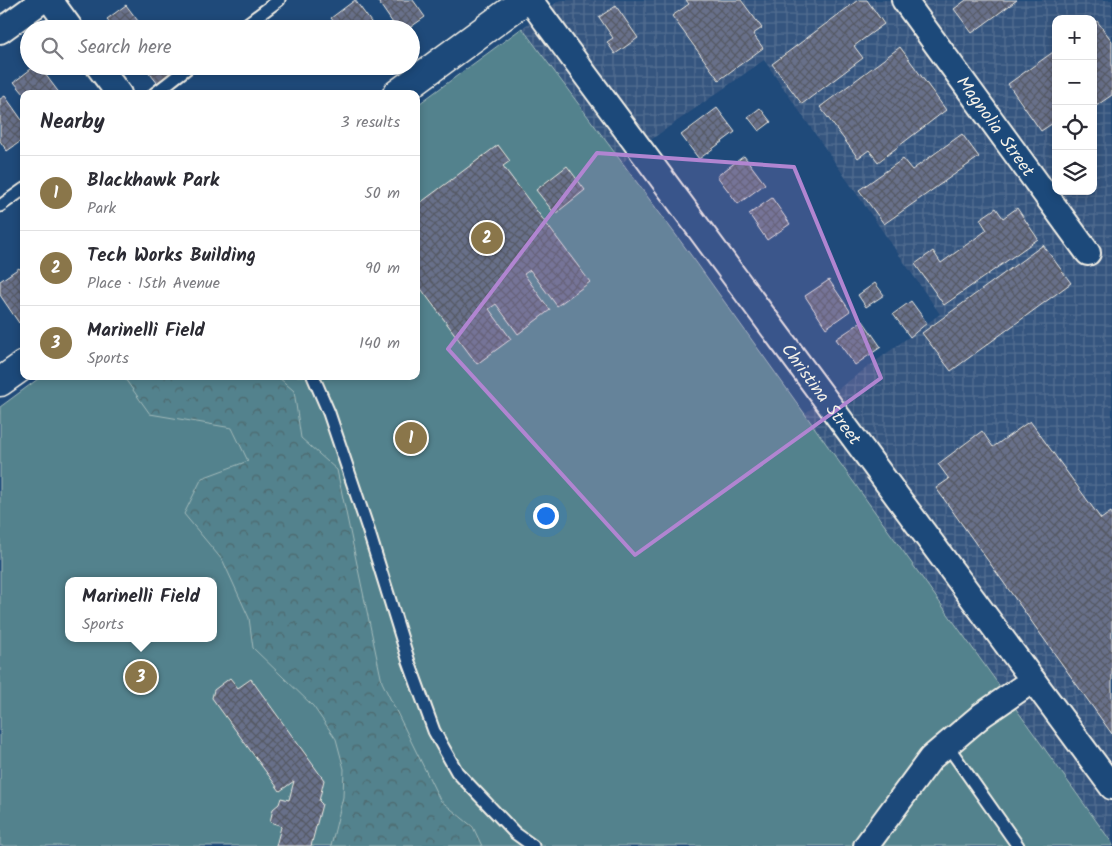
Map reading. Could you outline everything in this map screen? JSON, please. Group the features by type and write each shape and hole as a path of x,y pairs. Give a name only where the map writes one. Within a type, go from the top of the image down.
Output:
{"main road":[{"path":"402,90 525,0"},
{"path":"0,382 20,368"}],"street":[{"path":"0,31 43,0"},
{"path":"50,0 64,20"},
{"name":"Christina Street","path":"530,0 1112,787"},
{"name":"Magnolia Street","path":"904,0 1088,253"},
{"path":"104,75 115,90"},
{"path":"866,846 931,758 982,715 1033,680"}],"lane":[{"path":"252,20 278,0"},
{"path":"159,90 178,75"},
{"path":"0,206 20,191"},
{"path":"315,380 329,413 367,526 409,662 434,731 457,772 515,833 533,846"},
{"path":"946,745 1018,846"}],"highlighted area":[{"path":"597,153 794,167 881,378 635,555 448,349"}],"shaded area":[{"path":"560,0 1112,0 1112,843 804,414 940,314 764,60 649,141 623,162 696,262 522,28"}],"green space":[{"path":"522,28 696,262 1112,843 1112,846 0,846 0,407 37,380 420,380 420,103"},
{"path":"126,380 282,380 294,391 301,438 337,470 382,682 440,800 473,827 482,846 331,846 343,797 344,769 336,739 313,706 253,648 249,618 223,561 184,514 202,478 248,461 232,428 150,414"}],"building":[{"path":"355,0 369,20 332,20 331,18"},
{"path":"377,0 413,0 425,17 420,21 391,20"},
{"path":"686,0 741,0 762,28 753,34 763,48 719,80 672,16 689,4"},
{"path":"858,0 867,0 884,24 854,46 863,58 802,104 772,64"},
{"path":"966,0 1017,0 972,33 954,9"},
{"path":"126,5 137,20 108,20"},
{"path":"616,6 638,38 615,54 607,42 613,38 599,17"},
{"path":"1097,21 1112,41 1112,95 1097,105"},
{"path":"900,47 946,110 878,162 869,150 858,158 820,107"},
{"path":"1052,53 1052,124 1041,131 1008,84"},
{"path":"23,75 46,75 57,90 21,90 14,82"},
{"path":"151,75 170,75 158,84"},
{"path":"5,96 20,117 20,142 7,151 0,141 0,99"},
{"path":"717,108 735,132 699,159 681,135"},
{"path":"760,108 771,122 759,131 748,117"},
{"path":"962,134 979,157 884,224 859,190 903,159 912,170"},
{"path":"498,145 510,161 503,166 590,282 557,306 530,270 524,274 550,310 518,334 496,304 489,309 511,339 477,364 420,287 420,203"},
{"path":"744,156 765,184 738,204 717,176"},
{"path":"567,166 585,190 555,214 536,190"},
{"path":"772,198 790,224 767,240 749,214"},
{"path":"996,208 1003,218 1017,208 1038,239 944,305 915,264 933,251 941,263 987,230 980,219"},
{"path":"1043,245 1071,283 951,371 922,333"},
{"path":"19,268 20,269 19,323 0,295 0,281"},
{"path":"829,280 850,311 826,328 805,296"},
{"path":"875,283 884,295 866,307 858,295"},
{"path":"911,301 927,323 910,337 893,314"},
{"path":"863,321 881,347 855,365 836,339"},
{"path":"1030,421 1101,519 1111,512 1112,514 1112,734 936,488 949,479 938,464 982,431 993,447"},
{"path":"230,678 238,688 251,679 324,780 319,801 322,804 311,846 276,846 281,827 270,822 273,809 279,804 281,798 289,800 294,781 280,791 212,698 214,690"}],"place":[{"name":"Tech Works Building","path":"487,238"},
{"name":"Blackhawk Park","path":"411,438"},
{"name":"Marinelli Field","path":"141,677"}]}
